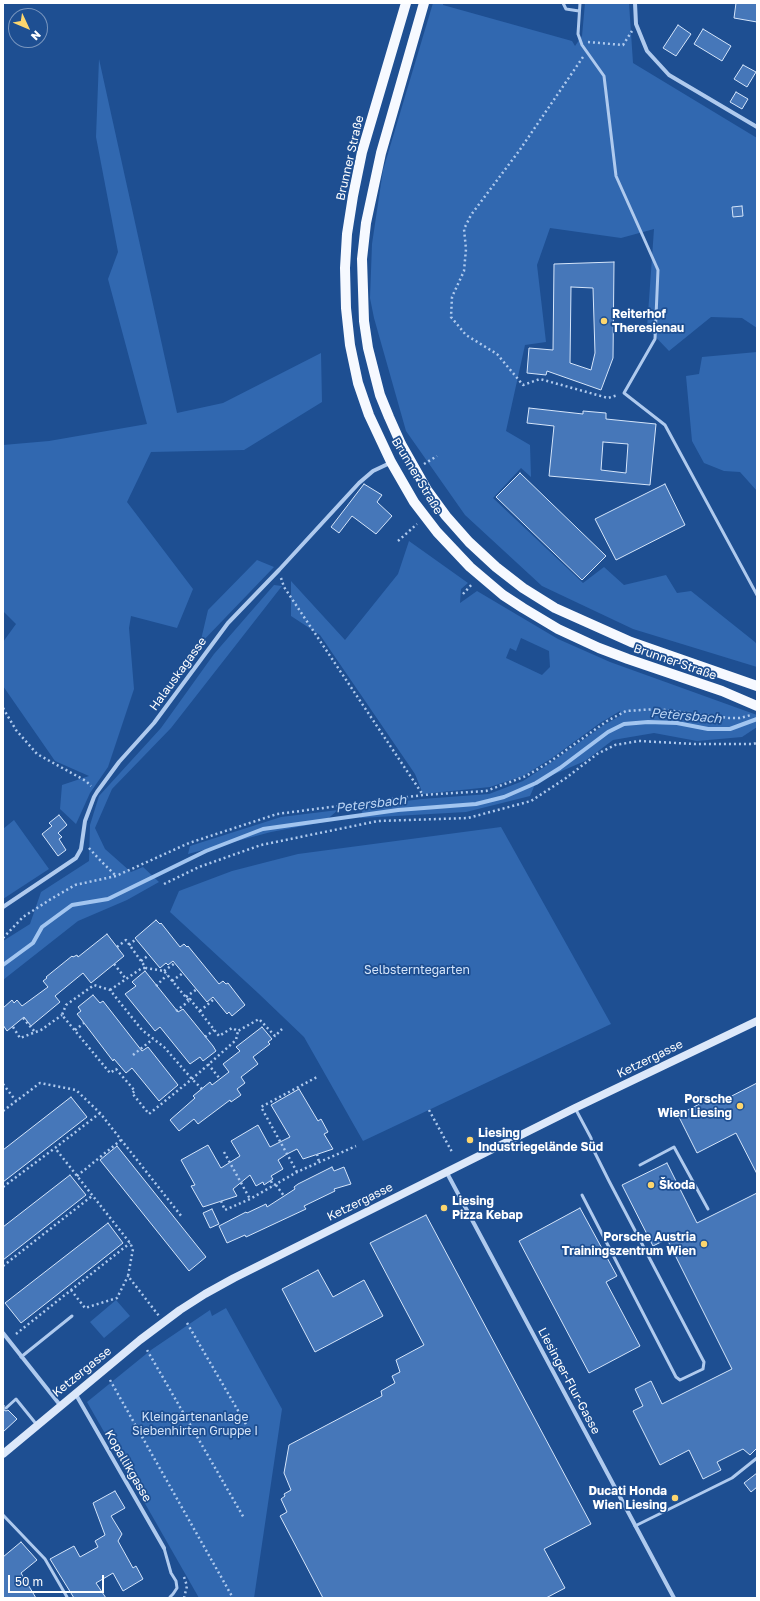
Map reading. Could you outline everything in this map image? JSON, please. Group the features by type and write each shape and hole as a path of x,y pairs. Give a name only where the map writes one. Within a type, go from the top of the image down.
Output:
{"main road":[{"name":"Brunner Straße","path":"406,3 362,152 348,227 345,268 346,308 350,344 358,383 369,415 391,462 414,502 436,532 475,571 503,595 558,629 628,659 722,692 754,708"},
{"name":"Brunner Straße","path":"424,3 379,160 366,223 362,259 364,321 370,354 380,394 388,417 401,444 427,490 446,516 469,542 496,567 523,588 555,608 631,642 757,686"},
{"name":"Ketzergasse","path":"3,1454 60,1405 164,1322 205,1294 234,1278 575,1108 757,1020"}],"street":[{"path":"635,3 636,24 647,51 669,76 757,127"},
{"name":"Halauskagasse","path":"3,907 76,858 82,848 85,821 97,792 119,762 154,723 228,623 359,483 373,471 391,462"},
{"name":"Liesinger-Flur-Gasse","path":"447,1172 674,1598"},
{"path":"3,1333 60,1405"},
{"name":"Kopallikgasse","path":"75,1393 164,1548"}],"lane":[{"path":"563,3 566,8 579,11"},
{"path":"580,3 578,34 586,51 604,76 616,176 658,270 655,339 624,393 665,425 757,595"},
{"path":"575,1108 591,1138 594,1151 609,1181 704,1362 703,1369 680,1380 676,1377 582,1195"},
{"path":"640,1165 674,1147 708,1209"},
{"path":"21,1356 72,1316"},
{"path":"6,1408 16,1399 37,1425"},
{"path":"635,1526 732,1478 757,1458"},
{"path":"3,1515 45,1559 68,1597"},
{"path":"164,1548 177,1588 170,1597"}],"path":[{"path":"581,42 623,45 636,24"},
{"path":"586,51 519,151 471,214 464,229 466,249 464,271 452,296 451,317 466,335 497,354 523,385 540,379 608,398 624,393"},
{"path":"398,541 425,517"},
{"path":"279,570 284,587 423,795"},
{"path":"3,708 16,730 36,754 86,781 97,792"},
{"path":"3,938 24,917 75,885 116,876 189,843 277,814 423,795 486,791 526,776 548,763 607,721 626,711 657,709 740,718 754,708"},
{"path":"164,884 199,867 261,845 378,822 468,818 531,801 566,778 597,754 615,745 639,741 695,744 757,743"},
{"path":"82,844 92,850 116,876"},
{"path":"129,944 136,939"},
{"path":"117,947 126,940 146,968"},
{"path":"141,961 149,955"},
{"path":"164,971 175,963"},
{"path":"114,964 126,979"},
{"path":"110,990 142,968 164,971 189,1001 190,999 219,1036 232,1028 238,1031"},
{"path":"172,981 183,973"},
{"path":"156,986 167,975"},
{"path":"12,1027 20,1038 41,1030 62,1015 66,1005 94,985 110,990 142,1030 164,1047 202,1089"},
{"path":"186,997 197,988"},
{"path":"200,1011 214,999"},
{"path":"176,1011 189,1001"},
{"path":"62,1015 110,1073 116,1069 135,1091 132,1093 149,1114 236,1040 238,1031 259,1019 275,1036 282,1029"},
{"path":"23,1018 35,1032"},
{"path":"75,1030 84,1023"},
{"path":"205,1037 214,1030"},
{"path":"133,1055 153,1039"},
{"path":"208,1064 220,1079"},
{"path":"297,1172 261,1108 317,1077"},
{"path":"3,1111 40,1083 76,1090 100,1113 182,1217"},
{"path":"3,1084 16,1101"},
{"path":"429,1110 452,1152"},
{"path":"3,1188 100,1113"},
{"path":"77,1176 121,1140"},
{"path":"222,1201 225,1210 250,1199 297,1172 356,1146"},
{"path":"55,1148 130,1243 133,1249 128,1276 117,1298 85,1308 71,1290"},
{"path":"224,1152 250,1199"},
{"path":"317,1154 319,1162"},
{"path":"271,1181 284,1196"},
{"path":"3,1266 92,1196"},
{"path":"16,1334 130,1243"},
{"path":"128,1276 164,1322"},
{"path":"188,1323 247,1426"},
{"path":"147,1350 244,1518"},
{"path":"110,1380 233,1598"}],"green space":[{"path":"433,3 443,3 443,5 572,41 575,46 582,36 585,3 629,3 633,63 757,138 757,328 742,318 711,317 669,351 647,328 654,229 621,238 550,228 537,265 546,342 525,345 506,431 530,445 531,477 521,468 493,498 583,583 604,567 624,585 666,575 677,593 691,591 755,642 757,645 757,667 633,629 542,586 465,515 406,431 374,318 370,298 372,244 383,170"},
{"path":"99,59 177,413 223,403 321,353 322,402 244,450 151,452 127,502 193,589 177,628 131,616 129,628 134,689 108,767 90,793 76,824 60,809 62,785 89,776 55,761 3,686 3,642 16,624 3,611 3,445 49,441 147,424 108,279 118,252 96,137"},
{"path":"757,352 757,491 740,472 724,471 704,463 692,441 686,376 699,374 702,357"},
{"path":"409,541 468,583 461,589 460,603 477,591 558,639 610,662 757,715 757,727 742,737 697,741 654,733 613,740 585,761 536,782 530,796 466,812 360,818 364,806 422,799 489,794 523,781 604,725 620,716 620,711 523,776 490,787 423,794 415,774 320,635 291,616 291,581 345,640 398,574","holes":["521,638 549,651 550,667 542,675 506,658 510,648 516,651"]},
{"path":"257,560 274,567 200,644 208,610"},
{"path":"274,585 282,586 171,728 112,789 95,828 105,849 131,872 143,867 159,882 127,900 78,921 3,980 3,941 30,924 41,892 89,861 90,825 99,796 161,728 214,654"},
{"path":"338,810 324,822 271,832 188,854 190,846 281,817"},
{"path":"14,820 49,869 3,899 3,829"},
{"name":"Selbsterntegarten","path":"501,827 611,1024 363,1141 304,1037 170,912 179,891 232,871 298,854"},
{"path":"116,1300 130,1316 104,1338 90,1322"},
{"name":"Kleingartenanlage Siebenhirten Gruppe I","path":"226,1308 282,1409 254,1598 199,1598 87,1402 151,1350 210,1310 212,1316"}],"building":[{"path":"736,3 757,3 757,22 734,18"},
{"path":"678,25 691,34 676,56 663,48"},
{"path":"703,29 731,46 722,61 694,44"},
{"path":"743,65 756,72 747,87 734,79"},
{"path":"736,92 748,99 742,109 730,102"},
{"path":"742,206 743,216 733,217 732,207"},
{"name":"Reiterhof Theresienau","path":"614,262 613,358 601,390 547,371 546,375 527,373 529,348 553,350 554,264","holes":["571,287 593,288 595,353 591,370 570,363"]},
{"path":"529,408 583,414 583,411 606,413 606,419 656,424 650,485 549,476 554,426 527,423","holes":["603,442 628,444 626,473 601,470"]},
{"path":"520,473 606,556 582,580 496,497"},
{"path":"364,484 382,495 377,502 392,516 376,534 352,516 339,533 331,527"},
{"path":"665,484 685,525 616,560 595,519"},
{"path":"59,815 67,825 58,833 62,837 59,839 66,850 58,856 42,834 52,826 49,823"},
{"path":"156,920 160,924 161,923 180,947 184,944 187,947 188,946 219,984 223,981 226,984 228,983 245,1005 232,1016 229,1012 227,1014 213,997 207,1002 173,961 168,965 166,963 160,968 135,938"},
{"path":"107,934 124,956 91,983 83,973 55,996 60,1002 31,1026 24,1017 7,1031 3,1025 3,1008 12,1000 14,1003 17,1000 22,1006 48,987 43,981 47,978 46,977 72,956 77,955 78,957"},
{"path":"145,971 178,1012 183,1009 213,1046 216,1051 203,1061 200,1057 190,1064 160,1027 155,1031 125,994 136,986 132,982"},
{"path":"93,995 100,1003 103,1001 142,1051 148,1047 178,1085 159,1101 132,1068 126,1073 114,1059 113,1061 77,1014 81,1011 78,1007"},
{"path":"262,1027 272,1039 268,1042 270,1044 253,1057 258,1064 241,1077 245,1083 237,1089 241,1095 231,1102 230,1100 198,1124 194,1119 179,1131 170,1120 195,1098 193,1096 210,1082 212,1085 229,1072 223,1064 240,1051 236,1047"},
{"path":"757,1083 757,1174 736,1133 697,1153 678,1115 719,1094 722,1101"},
{"path":"299,1089 318,1121 321,1119 328,1132 324,1134 333,1149 303,1159 297,1149 278,1160 283,1169 271,1176 273,1179 264,1185 263,1182 256,1186 250,1175 233,1189 237,1196 203,1207 191,1186 195,1185 181,1160 208,1145 221,1168 240,1156 231,1141 258,1125 270,1147 290,1137 271,1105"},
{"path":"71,1097 87,1117 3,1182 3,1150"},
{"path":"117,1146 206,1257 189,1271 100,1160"},
{"path":"667,1163 697,1223 757,1193 757,1448 750,1455 743,1449 717,1462 721,1470 703,1479 689,1450 660,1465 633,1411 643,1406 635,1389 651,1381 662,1404 732,1369 667,1239 653,1246 622,1185"},
{"path":"332,1167 334,1171 344,1167 351,1184 334,1189 335,1191 304,1206 306,1209 246,1237 245,1235 227,1243 219,1226 246,1212 247,1213 266,1204 267,1207 295,1189 294,1187 298,1184"},
{"path":"70,1175 86,1195 3,1260 3,1227"},
{"path":"580,1208 617,1276 606,1282 640,1346 589,1373 519,1241"},
{"path":"212,1209 219,1224 210,1228 203,1213"},
{"path":"426,1215 591,1524 544,1549 565,1588 546,1598 323,1598 280,1516 287,1512 281,1499 285,1496 284,1494 291,1490 284,1473 289,1445 382,1396 381,1391 395,1383 392,1376 400,1372 396,1360 424,1345 370,1243"},
{"path":"108,1223 123,1243 21,1323 5,1303"},
{"path":"318,1270 333,1297 364,1280 383,1316 315,1352 282,1289"},
{"path":"3,1404 4,1410 8,1410 17,1419 3,1432"},
{"path":"757,1473 757,1487 751,1492 744,1483"},
{"path":"115,1491 125,1508 111,1516 122,1534 118,1541 133,1568 136,1566 143,1579 123,1591 113,1573 96,1583 106,1598 74,1598 50,1559 74,1546 80,1557 98,1547 95,1541 105,1535 93,1503"},
{"path":"21,1542 37,1560 21,1573 36,1598 3,1598 3,1557"}],"waterway":[{"name":"Petersbach","path":"3,965 33,943 42,927 72,905 108,899 206,851 263,829 398,810 476,804 504,797 536,783 560,768 608,732 624,724 648,722 677,723 708,729 730,729 757,719"}],"place":[{"name":"Reiterhof Theresienau","path":"604,321"},
{"name":"Porsche Wien Liesing","path":"740,1106"},
{"name":"Liesing Industriegelände Süd","path":"470,1140"},
{"name":"Škoda","path":"651,1185"},
{"name":"Liesing Pizza Kebap","path":"444,1208"},
{"name":"Porsche Austria Trainingszentrum Wien","path":"704,1244"},
{"name":"Ducati Honda Wien Liesing","path":"675,1498"}]}
